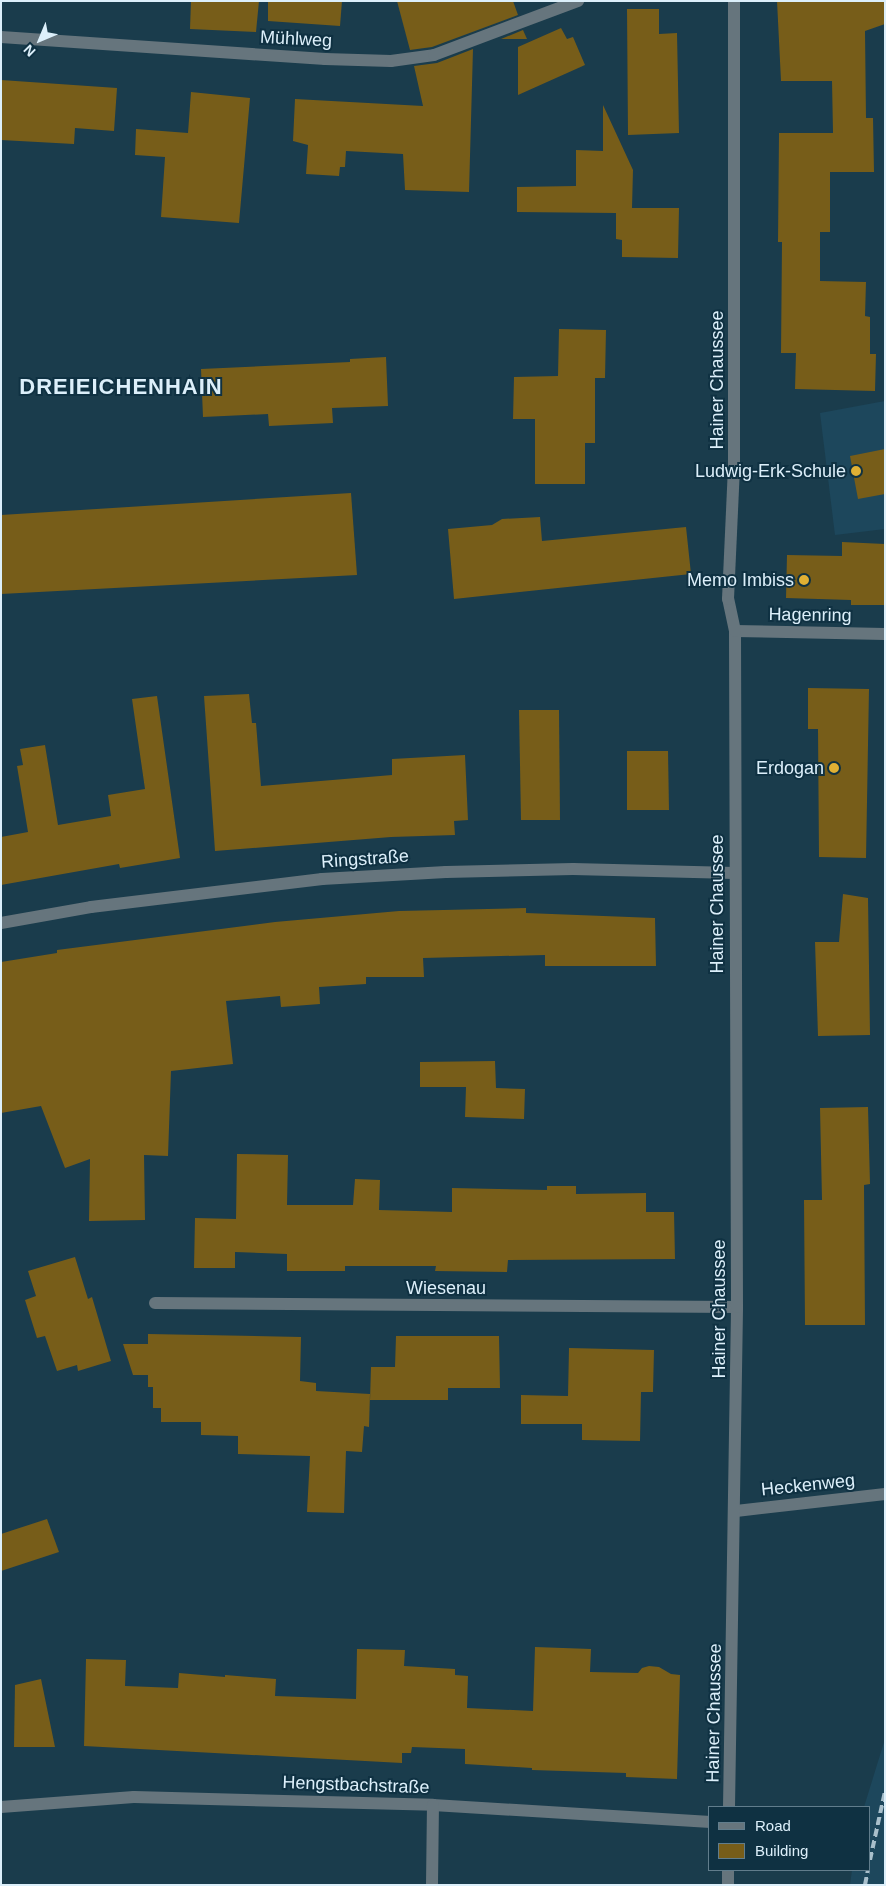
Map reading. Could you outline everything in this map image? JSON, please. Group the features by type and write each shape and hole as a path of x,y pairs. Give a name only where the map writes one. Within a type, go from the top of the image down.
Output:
{"street":[{"name":"Mühlweg","path":"1,37 325,59 392,60 434,55 578,1"},
{"name":"Hainer Chaussee","path":"729,1806 736,1511 738,1307 734,873 735,631 728,599 734,468 734,1"},
{"name":"Hagenring","path":"735,631 885,634"},
{"name":"Ringstraße","path":"1,923 91,907 322,879 446,872 573,869 734,873"},
{"name":"Wiesenau","path":"155,1303 738,1307"},
{"name":"Heckenweg","path":"736,1511 885,1494"},
{"name":"Hengstbachstraße","path":"1,1807 134,1797 433,1805 708,1822"},
{"path":"432,1885 433,1805"},
{"path":"728,1871 728,1885"}],"shaded area":[{"name":"Ludwig-Erk-Schule","path":"885,401 885,529 835,535 820,413"},
{"path":"885,1739 885,1885 850,1885 852,1871 871,1871 871,1806 864,1806"}],"building":[{"path":"191,1 259,1 256,32 190,29"},
{"path":"268,1 342,1 340,26 268,21"},
{"path":"397,1 513,1 518,15 432,47 410,50"},
{"path":"777,1 885,1 885,24 865,31 866,118 873,118 874,172 830,172 830,232 820,232 820,281 866,282 865,316 870,317 870,354 876,354 875,391 795,389 796,353 781,353 782,242 778,242 779,133 833,133 832,81 781,81"},
{"path":"627,9 659,9 659,34 677,33 679,133 628,135"},
{"path":"561,28 567,39 573,37 585,65 518,95 518,47"},
{"path":"523,30 527,39 501,39"},
{"path":"473,49 469,192 405,190 403,154 346,151 345,167 340,167 339,176 306,174 308,145 293,141 295,99 423,106 414,66 437,63"},
{"path":"1,80 117,88 114,131 75,128 74,144 1,140"},
{"path":"191,92 250,98 239,223 161,217 165,157 135,155 136,129 188,133"},
{"path":"603,105 633,170 632,208 679,208 678,258 622,257 622,240 616,239 616,213 517,212 517,187 576,186 576,150 603,151"},
{"path":"559,329 606,330 605,378 595,378 595,443 585,443 585,484 535,484 535,419 513,419 514,377 558,376"},
{"path":"386,357 388,406 332,408 333,423 269,426 268,414 203,417 201,369 350,362 350,359"},
{"path":"885,449 885,494 858,499 850,456"},
{"path":"351,493 357,575 1,594 1,515"},
{"path":"540,517 542,541 686,527 691,574 454,599 448,529 492,525 502,519"},
{"path":"842,542 885,544 885,605 851,605 851,600 786,598 787,555 842,556"},
{"path":"808,688 869,689 866,858 819,857 818,729 808,729"},
{"path":"249,694 252,723 256,723 261,786 392,775 392,759 465,755 468,820 454,821 455,835 391,837 215,851 204,696"},
{"path":"157,696 180,858 120,868 119,864 1,885 1,837 28,832 17,766 23,765 20,749 45,745 58,825 111,816 108,795 145,789 132,699"},
{"path":"519,710 559,710 560,820 521,820"},
{"path":"627,751 668,751 669,810 627,810"},
{"path":"843,894 868,898 870,1035 818,1036 815,942 839,942"},
{"path":"526,908 526,913 655,918 656,966 545,966 545,955 423,958 424,977 366,977 366,984 319,987 320,1004 281,1007 280,996 226,1001 233,1064 171,1071 168,1156 144,1155 145,1220 89,1221 90,1159 65,1168 41,1106 1,1113 1,962 57,953 57,950 275,922 399,911"},
{"path":"495,1061 496,1088 525,1089 524,1119 465,1117 466,1087 420,1087 420,1062"},
{"path":"868,1107 870,1184 864,1185 865,1325 805,1325 804,1200 822,1200 820,1108"},
{"path":"237,1154 288,1155 287,1205 353,1205 355,1179 380,1180 379,1210 452,1212 452,1188 547,1190 547,1186 576,1186 576,1194 646,1193 646,1212 674,1212 675,1259 508,1260 507,1272 435,1271 436,1266 345,1266 345,1271 287,1271 287,1254 235,1252 235,1268 194,1268 195,1218 236,1219"},
{"path":"75,1257 88,1299 92,1297 111,1361 78,1371 77,1365 57,1371 45,1336 37,1338 25,1300 36,1296 28,1271"},
{"path":"148,1334 301,1337 300,1381 316,1383 316,1391 370,1394 369,1427 364,1426 362,1452 346,1451 344,1513 307,1512 310,1456 238,1454 238,1436 201,1435 201,1422 161,1422 161,1408 153,1408 153,1387 148,1387 148,1375 133,1375 123,1344 148,1344"},
{"path":"396,1336 499,1336 500,1388 448,1388 448,1400 370,1400 371,1367 395,1367"},
{"path":"569,1348 654,1350 653,1392 641,1392 640,1441 582,1440 582,1424 521,1424 521,1395 568,1396"},
{"path":"47,1519 59,1552 1,1571 1,1534"},
{"path":"535,1647 591,1649 590,1672 638,1673 642,1668 649,1666 659,1667 671,1674 680,1675 677,1779 626,1777 626,1773 532,1770 532,1768 465,1764 465,1749 412,1747 411,1753 402,1753 402,1763 84,1746 86,1659 126,1660 125,1686 178,1688 179,1673 225,1677 225,1675 276,1679 275,1696 356,1699 357,1649 405,1650 404,1666 455,1669 455,1675 468,1676 467,1708 533,1711"},
{"path":"41,1679 55,1747 14,1747 15,1685"}],"railway":[{"path":"871,1855 885,1791"},
{"path":"865,1885 868,1871"}],"place":[{"name":"Ludwig-Erk-Schule","path":"856,471"},
{"name":"Memo Imbiss","path":"804,580"},
{"name":"Erdogan","path":"834,768"}],"district":[{"name":"DREIEICHENHAIN","path":"121,387"}]}
